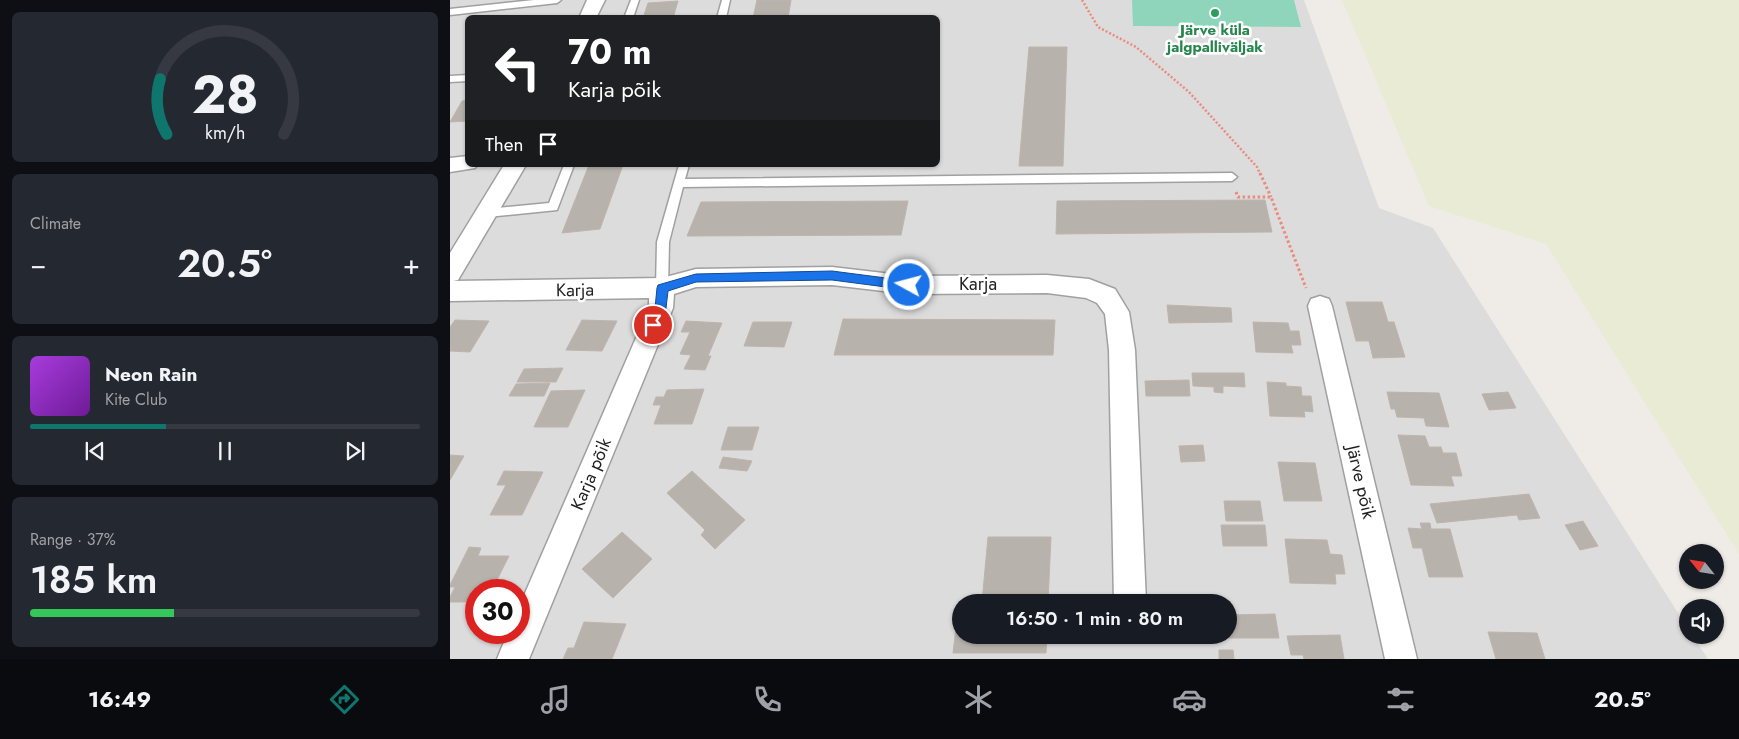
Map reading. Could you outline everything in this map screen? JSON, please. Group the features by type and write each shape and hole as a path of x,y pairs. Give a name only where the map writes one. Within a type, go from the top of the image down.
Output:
{"street":[{"path":"588,15 596,0"},
{"path":"450,165 465,163"},
{"path":"450,273 514,167"},
{"name":"Karja","path":"450,291 662,288 696,278 832,276 909,285 1047,284 1089,289 1106,296 1117,312 1122,350 1130,594"},
{"name":"Karja põik","path":"513,659 661,308 662,288"},
{"name":"Järve põik","path":"1320,306 1401,659"}],"lane":[{"path":"450,12 474,4 556,0"},
{"path":"629,15 635,0"},
{"path":"722,15 726,0"},
{"path":"450,21 474,4"},
{"path":"450,79 465,78"},
{"path":"487,213 552,207 568,167"},
{"path":"662,288 663,242 683,167"},
{"path":"679,183 1232,177"}],"path":[{"path":"1082,0 1098,27 1136,47 1189,92 1257,167 1271,197 1307,291 1318,301 1320,306"},
{"path":"1232,177 1238,197 1271,197"}],"shaded area":[{"path":"450,0 1304,0 1379,208 1433,228 1679,614 1679,644 1698,644 1708,659 450,659"}],"green space":[{"name":"Järve küla jalgpalliväljak","path":"1132,0 1294,0 1301,27 1133,26"},
{"path":"1342,0 1739,0 1739,554 1546,244 1429,206"}],"building":[{"path":"757,0 791,0 788,15 754,15"},
{"path":"678,1 674,15 644,15 648,3"},
{"path":"1029,47 1067,47 1063,166 1019,166"},
{"path":"465,100 465,121 450,122 462,101"},
{"path":"588,167 622,167 600,229 562,233"},
{"path":"1265,200 1272,232 1056,234 1057,201"},
{"path":"908,201 901,235 687,236 701,202"},
{"path":"1346,302 1382,302 1388,322 1394,322 1405,357 1373,358 1369,341 1356,341"},
{"path":"1167,305 1231,308 1232,322 1169,323"},
{"path":"843,319 1055,320 1053,355 834,355"},
{"path":"455,320 489,321 470,352 450,351 450,327"},
{"path":"582,320 617,321 602,351 566,350"},
{"path":"686,321 722,323 708,356 711,356 705,370 684,369 691,355 680,354 690,332 681,332"},
{"path":"753,322 792,322 784,347 744,346"},
{"path":"1253,322 1288,323 1290,331 1299,331 1301,345 1291,345 1293,353 1256,352"},
{"path":"563,368 556,382 517,382 524,369"},
{"path":"1192,373 1244,373 1245,387 1223,386 1223,393 1214,392 1214,387 1193,386"},
{"path":"1189,380 1190,396 1146,396 1145,381"},
{"path":"1267,382 1286,383 1286,386 1301,387 1302,396 1311,396 1313,412 1304,411 1305,417 1270,416"},
{"path":"550,383 544,396 509,396 516,384"},
{"path":"704,389 692,424 654,424 661,405 653,405 656,397 664,397 667,390"},
{"path":"585,390 568,427 534,427 551,391"},
{"path":"1387,392 1439,393 1449,427 1426,426 1424,418 1397,417 1395,409 1391,409"},
{"path":"1508,392 1516,408 1489,410 1482,394"},
{"path":"728,427 759,427 752,450 721,450"},
{"path":"1398,435 1425,436 1429,447 1441,447 1443,453 1456,453 1462,476 1451,476 1454,486 1411,485"},
{"path":"1203,445 1205,461 1181,462 1179,446"},
{"path":"450,455 464,456 450,480"},
{"path":"723,457 752,461 747,471 719,468"},
{"path":"1278,462 1315,463 1322,501 1284,501"},
{"path":"504,471 543,472 522,515 490,515 506,485 497,485"},
{"path":"692,471 745,520 715,549 701,535 705,530 667,493"},
{"path":"1529,494 1540,518 1519,520 1517,515 1437,523 1430,504"},
{"path":"1224,501 1260,501 1263,521 1226,521"},
{"path":"1583,521 1598,546 1580,550 1565,525"},
{"path":"1420,523 1430,523 1431,529 1450,529 1463,577 1429,577 1422,548 1413,548 1408,528 1422,529"},
{"path":"1221,525 1265,525 1267,546 1223,546"},
{"path":"622,532 652,559 613,598 582,569"},
{"path":"988,537 1051,537 1048,594 983,594"},
{"path":"1285,539 1327,540 1330,554 1342,555 1345,574 1335,574 1336,584 1290,583"},
{"path":"469,547 481,548 478,556 509,556 498,579 465,579 465,602 450,602 450,597 455,587 450,587"},
{"path":"1275,614 1279,638 1237,638 1237,615"},
{"path":"584,622 626,624 612,659 563,659 568,648 574,648"},
{"path":"1488,632 1537,633 1545,659 1496,659"},
{"path":"1340,635 1344,659 1304,659 1303,655 1291,655 1287,636"},
{"path":"954,644 1046,644 1046,653 953,653"},
{"path":"1219,650 1233,650 1234,659 1219,659"}],"place":[{"name":"Järve küla jalgpalliväljak","path":"1215,13"}],"route":[{"path":"653,325 661,308 662,288 696,278 832,276 909,285"}]}
